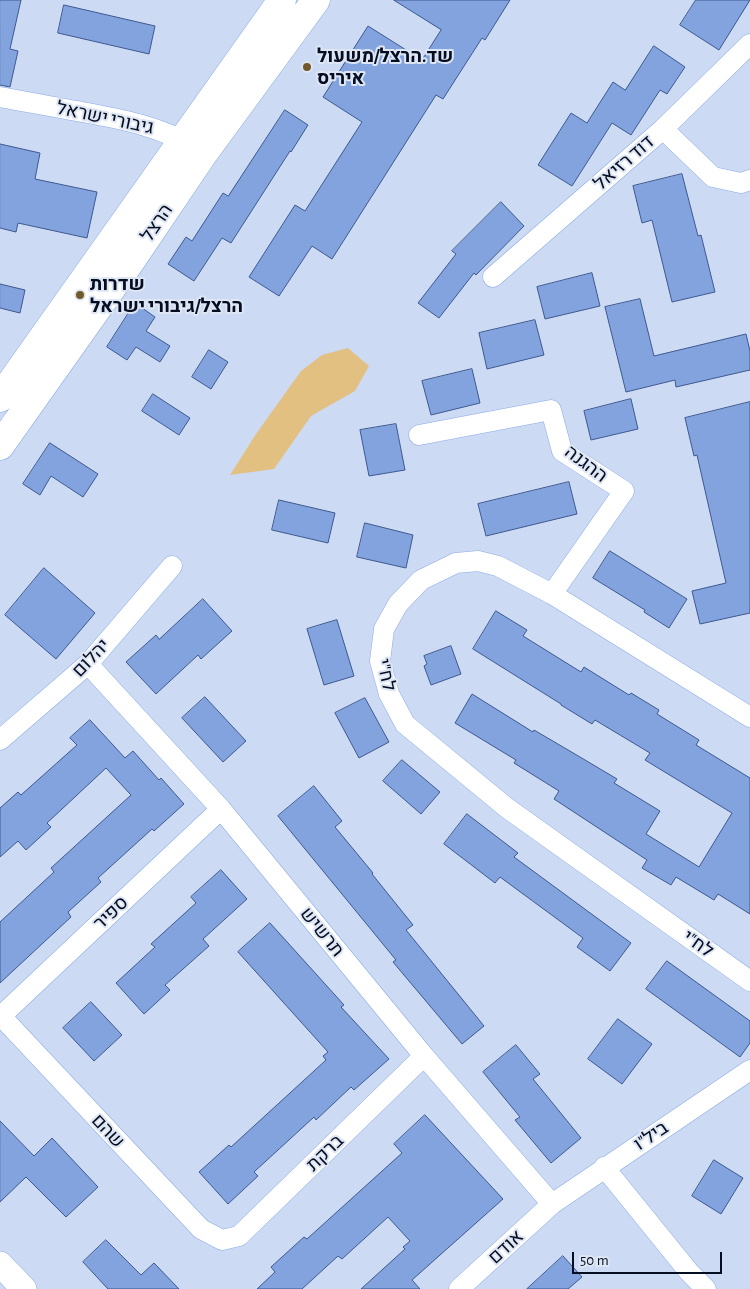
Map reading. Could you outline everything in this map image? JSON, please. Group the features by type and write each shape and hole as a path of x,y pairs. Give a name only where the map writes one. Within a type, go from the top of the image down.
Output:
{"main road":[{"name":"הרצל","path":"0,446 131,261 193,147 282,0"},
{"name":"הרצל","path":"0,398 193,147 316,0"}],"street":[{"name":"דוד רזיאל","path":"493,277 663,129 750,44"},
{"name":"גיבורי ישראל","path":"0,97 133,122 160,130 193,147"},
{"path":"663,129 713,177 741,183 750,180"},
{"name":"ההגנה","path":"419,435 551,410 562,451 624,491 552,594"},
{"name":"לח\"י","path":"750,716 552,594 498,566 478,561 456,563 421,580 398,604 384,629 380,661 389,694 405,724 507,808 750,981"},
{"name":"יהלום","path":"0,740 88,664 172,566"},
{"name":"תרשיש","path":"88,664 221,809 424,1056 552,1204"},
{"name":"ספיר","path":"0,1016 221,809"},
{"name":"שהם","path":"0,1016 200,1229 222,1240"},
{"name":"ברקת","path":"222,1240 239,1236 424,1056"},
{"name":"ביל\"ו","path":"552,1204 750,1070"},
{"path":"604,1168 689,1272 706,1289"},
{"name":"אודם","path":"459,1289 552,1204"},
{"path":"0,1264 24,1289"},
{"path":"0,1285 4,1289"}],"shaded area":[{"path":"348,348 369,366 355,391 311,416 274,469 230,475 256,434 301,371 322,355"}],"building":[{"path":"0,0 21,0 10,49 18,51 10,87 0,85"},
{"path":"394,0 510,0 485,40 482,38 443,99 436,95 332,259 312,246 279,296 249,277 295,205 305,211 362,122 323,97 368,26 422,60 441,30"},
{"path":"696,0 750,0 719,50 680,25"},
{"path":"64,5 155,26 149,54 58,33"},
{"path":"654,46 685,67 667,94 660,90 631,135 612,123 572,186 538,165 571,113 587,123 613,82 625,90"},
{"path":"285,110 308,125 231,243 222,238 194,281 168,264 186,237 192,241 223,193 228,196"},
{"path":"0,144 40,153 35,179 97,192 87,238 18,223 16,232 0,228"},
{"path":"682,174 698,236 701,235 715,292 672,302 652,220 642,223 633,186"},
{"path":"501,202 524,226 476,275 474,273 439,318 418,303 456,254 452,251"},
{"path":"592,273 600,306 545,319 537,287"},
{"path":"0,284 25,290 20,313 0,308"},
{"path":"640,299 654,356 746,334 750,351 750,370 676,387 675,380 626,392 605,307"},
{"path":"135,303 155,317 146,331 170,346 160,362 136,347 127,360 107,347"},
{"path":"535,320 544,355 487,369 479,333"},
{"path":"209,350 228,362 211,389 192,377"},
{"path":"472,369 480,403 431,415 422,381"},
{"path":"153,394 190,418 179,435 142,411"},
{"path":"631,399 638,429 591,440 584,411"},
{"path":"750,402 750,613 700,624 692,591 726,583 697,455 694,456 685,418"},
{"path":"396,424 405,470 369,476 360,430"},
{"path":"50,443 98,474 83,497 51,476 40,495 23,484"},
{"path":"569,482 577,514 486,536 478,504"},
{"path":"279,500 335,513 328,543 272,530"},
{"path":"365,523 413,535 406,568 357,557"},
{"path":"610,551 687,599 669,628 644,612 645,610 593,578"},
{"path":"44,568 95,613 56,659 5,615"},
{"path":"203,599 232,631 201,659 198,655 156,694 126,662 156,635 159,639"},
{"path":"496,611 527,630 523,636 581,672 584,667 629,695 631,693 659,710 657,714 699,740 696,745 750,778 750,914 718,894 714,900 676,877 671,885 642,868 647,860 554,799 559,791 514,763 516,760 455,723 472,694 533,732 534,730 580,757 617,779 614,783 660,811 646,834 699,867 732,813 645,760 650,753 595,720 592,724 473,649"},
{"path":"337,620 354,676 324,685 307,629"},
{"path":"451,646 461,674 431,685 424,666 427,664 424,656"},
{"path":"205,697 246,741 223,762 182,718"},
{"path":"365,698 389,742 359,758 335,713"},
{"path":"90,720 125,758 133,751 184,804 154,831 152,829 98,878 101,882 68,912 71,917 0,983 0,922 54,872 51,868 131,795 106,768 47,823 51,827 26,850 18,841 0,857 0,808 18,792 21,795 77,745 70,738"},
{"path":"402,760 440,792 421,814 383,781"},
{"path":"314,786 342,821 335,827 413,925 406,930 484,1026 462,1044 393,962 396,960 278,816"},
{"path":"467,814 518,853 514,857 631,943 610,971 577,947 583,938 500,877 495,883 444,844"},
{"path":"221,870 247,899 203,939 209,946 165,985 170,990 144,1014 116,983 155,947 151,944 196,903 191,897"},
{"path":"270,923 344,1005 341,1007 389,1059 354,1090 351,1087 316,1120 314,1117 254,1172 258,1176 228,1204 199,1172 229,1145 231,1147 326,1060 323,1056 328,1052 238,952"},
{"path":"667,961 750,1021 750,1043 740,1057 646,989"},
{"path":"91,1002 122,1035 94,1061 63,1028"},
{"path":"618,1019 652,1044 622,1084 588,1059"},
{"path":"516,1045 540,1074 533,1079 581,1138 551,1163 515,1120 520,1117 483,1072"},
{"path":"425,1115 503,1199 412,1280 420,1289 361,1289 405,1249 403,1247 410,1241 388,1217 342,1259 338,1256 302,1289 257,1289 275,1272 271,1267 304,1237 307,1239 402,1153 394,1144"},
{"path":"0,1121 34,1156 52,1138 98,1187 66,1217 26,1177 0,1202"},
{"path":"714,1160 743,1178 721,1214 692,1196"},
{"path":"106,1240 141,1275 154,1263 179,1289 108,1289 83,1262"},
{"path":"563,1256 582,1277 568,1289 527,1289"}],"place":[{"name":"שד.הרצל/משעול איריס","path":"307,67"},
{"name":"שדרות הרצל/גיבורי ישראל","path":"80,295"}]}
